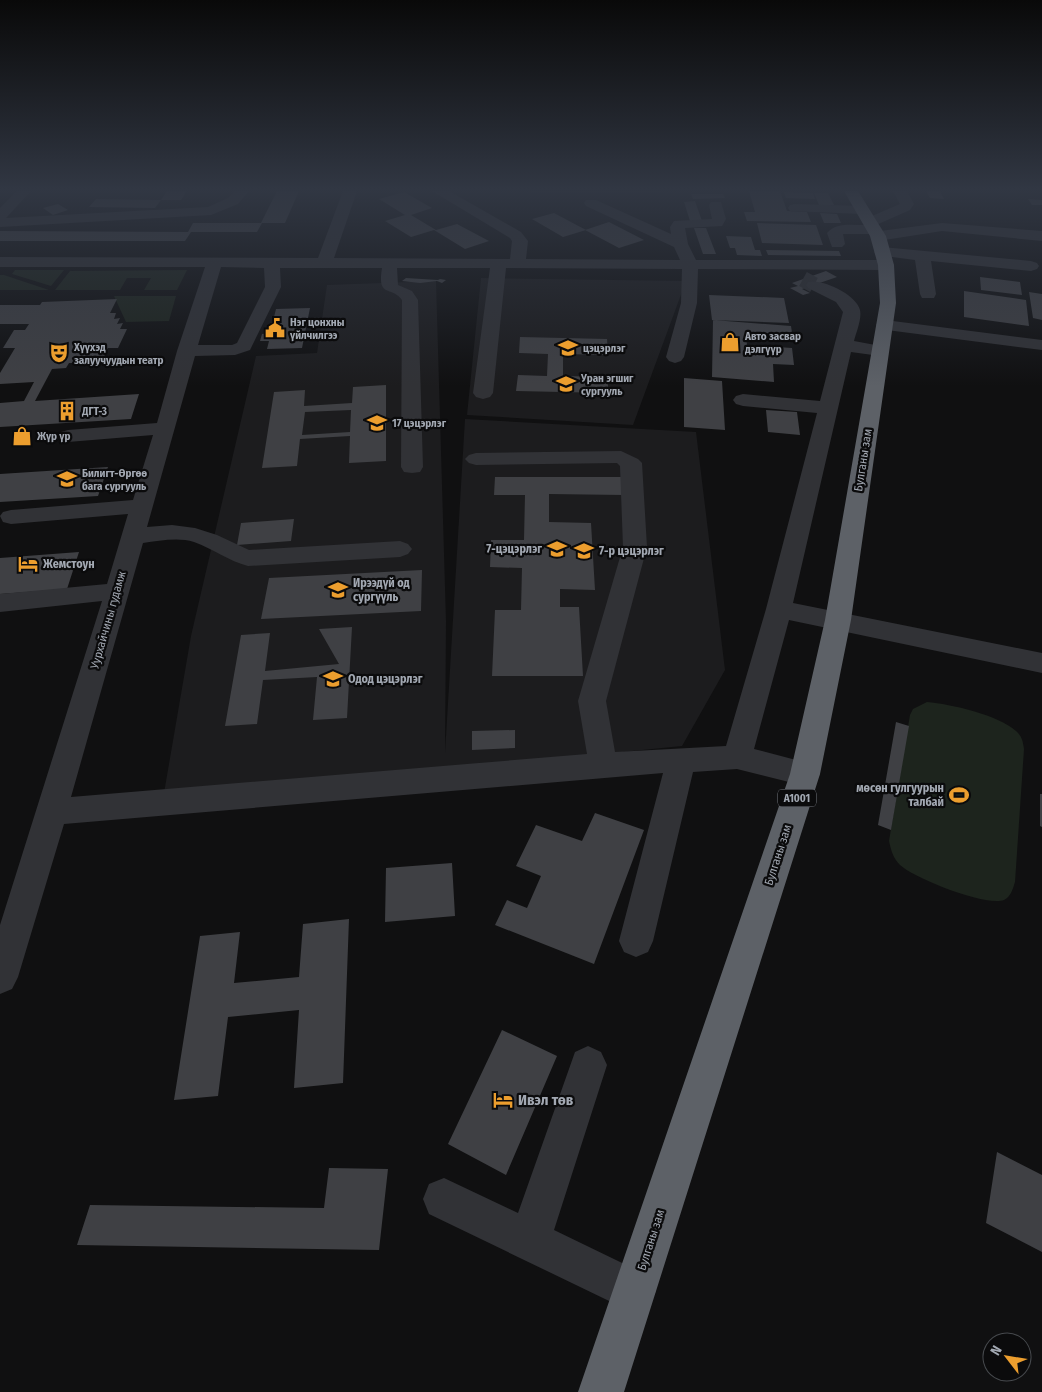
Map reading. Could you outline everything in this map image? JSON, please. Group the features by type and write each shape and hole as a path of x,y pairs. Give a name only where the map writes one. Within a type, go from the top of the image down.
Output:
{"highway":[{"name":"Булганы зам","path":"601,1392 805,774 838,620 888,303 878,256"}],"street":[{"path":"324,263 327,256"},
{"path":"483,392 508,264 512,256"},
{"path":"675,357 689,303 690,264 686,256"},
{"path":"0,262 774,265 799,256"},
{"path":"922,256 928,294"},
{"path":"932,256 1031,266"},
{"name":"Уурхайчины гудамж","path":"1,970 52,812 186,351 215,263"},
{"path":"186,351 235,350 244,346 272,287 272,263"},
{"path":"390,264 387,282 389,286 406,293 410,300 412,467"},
{"path":"737,756 779,608 852,312 850,306 844,300 774,265"},
{"path":"845,339 882,338 1042,344"},
{"path":"743,400 828,408"},
{"path":"68,436 165,428"},
{"path":"476,458 621,458 631,463 635,547 592,701 603,765"},
{"path":"10,517 140,506"},
{"path":"132,536 194,535 219,543 236,555 248,558 400,549"},
{"path":"0,603 117,591"},
{"path":"779,608 1042,663"},
{"path":"52,812 603,765 737,756 805,774"},
{"path":"636,941 681,760"},
{"path":"530,1240 588,1065"},
{"path":"444,1199 634,1291"}],"shaded area":[{"path":"15,270 64,270 51,286 12,274"},
{"path":"187,270 177,290 144,290 151,278 127,278 120,290 55,290 70,271"},
{"path":"0,275 4,275 49,290 0,290"},
{"name":"цэцэрлэг","path":"481,278 686,281 633,425 467,415"},
{"path":"436,281 446,621 445,753 465,419 696,432 725,670 682,746 444,770 164,793 191,636 256,356 317,353 327,285"},
{"path":"114,296 176,296 169,321 126,322"},
{"name":"мөсөн гулгуурын талбай","path":"927,702 949,705 986,715 1008,725 1022,739 1024,749 1015,882 1010,895 1004,900 982,899 934,884 908,871 900,865 893,854 889,841 910,715 913,709"}],"building":[{"path":"826,271 837,277 802,289 810,293 803,295 790,288 798,286 792,283"},
{"path":"980,277 1020,282 1022,295 981,290"},
{"path":"406,278 446,280 442,283 437,281 420,283 402,281"},
{"path":"964,291 1026,300 1029,326 964,317"},
{"path":"1029,292 1042,294 1042,320 1033,318"},
{"path":"709,295 784,298 789,323 712,320"},
{"name":"Хүүхэд залуучуудын театр","path":"117,299 110,313 116,313 114,319 120,318 117,324 123,323 120,329 127,329 118,348 108,348 103,359 86,359 85,363 69,363 66,368 52,369 35,401 139,394 131,419 0,427 0,403 24,401 34,382 0,384 0,373 15,348 3,348 14,330 25,330 29,324 0,324 0,305 40,305 42,302"},
{"path":"310,308 302,348 267,349 269,341 260,341 262,334 270,333 276,309"},
{"name":"Авто засвар дэлгүүр","path":"713,320 791,326 793,339 746,335 747,345 792,348 794,365 773,364 774,382 712,377"},
{"path":"520,337 607,339 608,355 563,354 563,376 608,377 608,393 516,391 518,375 547,376 548,354 519,353"},
{"path":"684,378 722,381 725,430 684,427"},
{"path":"386,385 386,461 349,463 350,436 300,439 297,466 262,468 274,392 305,390 304,406 352,403 353,387","holes":["351,410 350,432 302,435 305,412"]},
{"path":"766,410 797,412 800,435 768,432"},
{"path":"108,467 98,496 0,502 0,474"},
{"path":"495,477 622,477 624,495 549,494 549,522 591,523 595,590 560,589 560,607 579,607 583,676 492,676 495,610 521,610 522,568 490,567 491,540 524,540 525,495 494,495"},
{"path":"294,519 291,541 237,545 241,523"},
{"path":"79,552 67,589 0,594 0,558"},
{"path":"422,570 421,611 261,619 269,578"},
{"path":"352,627 347,718 313,720 317,677 263,680 257,724 225,726 241,635 270,633 265,671 339,664 319,629"},
{"path":"896,722 909,726 891,830 878,825"},
{"path":"515,730 515,748 472,750 472,731"},
{"path":"1040,794 1042,794 1042,827 1040,826"},
{"path":"595,813 644,830 594,964 495,925 507,900 527,908 541,876 516,866 536,825 582,841"},
{"path":"452,863 455,916 385,922 386,868"},
{"path":"349,919 343,1083 294,1088 299,1010 228,1017 218,1096 174,1100 200,936 240,932 234,983 299,977 303,924"},
{"name":"Ивэл төв","path":"502,1030 557,1056 506,1175 448,1144"},
{"path":"997,1152 1042,1175 1042,1252 986,1223"},
{"path":"329,1168 388,1169 379,1250 77,1245 90,1205 324,1208"}],"tunnel":[{"path":"803,279 814,285"}],"place":[{"name":"Нэг цонхны үйлчилгээ","path":"275,328"},
{"name":"Авто засвар дэлгүүр","path":"730,342"},
{"name":"цэцэрлэг","path":"568,348"},
{"name":"Хүүхэд залуучуудын театр","path":"59,353"},
{"name":"Уран эгшиг сургууль","path":"566,384"},
{"name":"ДГТ-3","path":"67,411"},
{"name":"17 цэцэрлэг","path":"377,423"},
{"name":"Жүр үр","path":"22,436"},
{"name":"Билигт-Өргөө бага сургууль","path":"67,479"},
{"name":"7-цэцэрлэг","path":"557,549"},
{"name":"7-р цэцэрлэг","path":"584,551"},
{"name":"Жемстоун","path":"28,564"},
{"name":"Ирээдүй од сургүүль","path":"338,590"},
{"name":"Одод цэцэрлэг","path":"333,679"},
{"name":"мөсөн гулгуурын талбай","path":"959,795"},
{"name":"Ивэл төв","path":"503,1100"}]}
